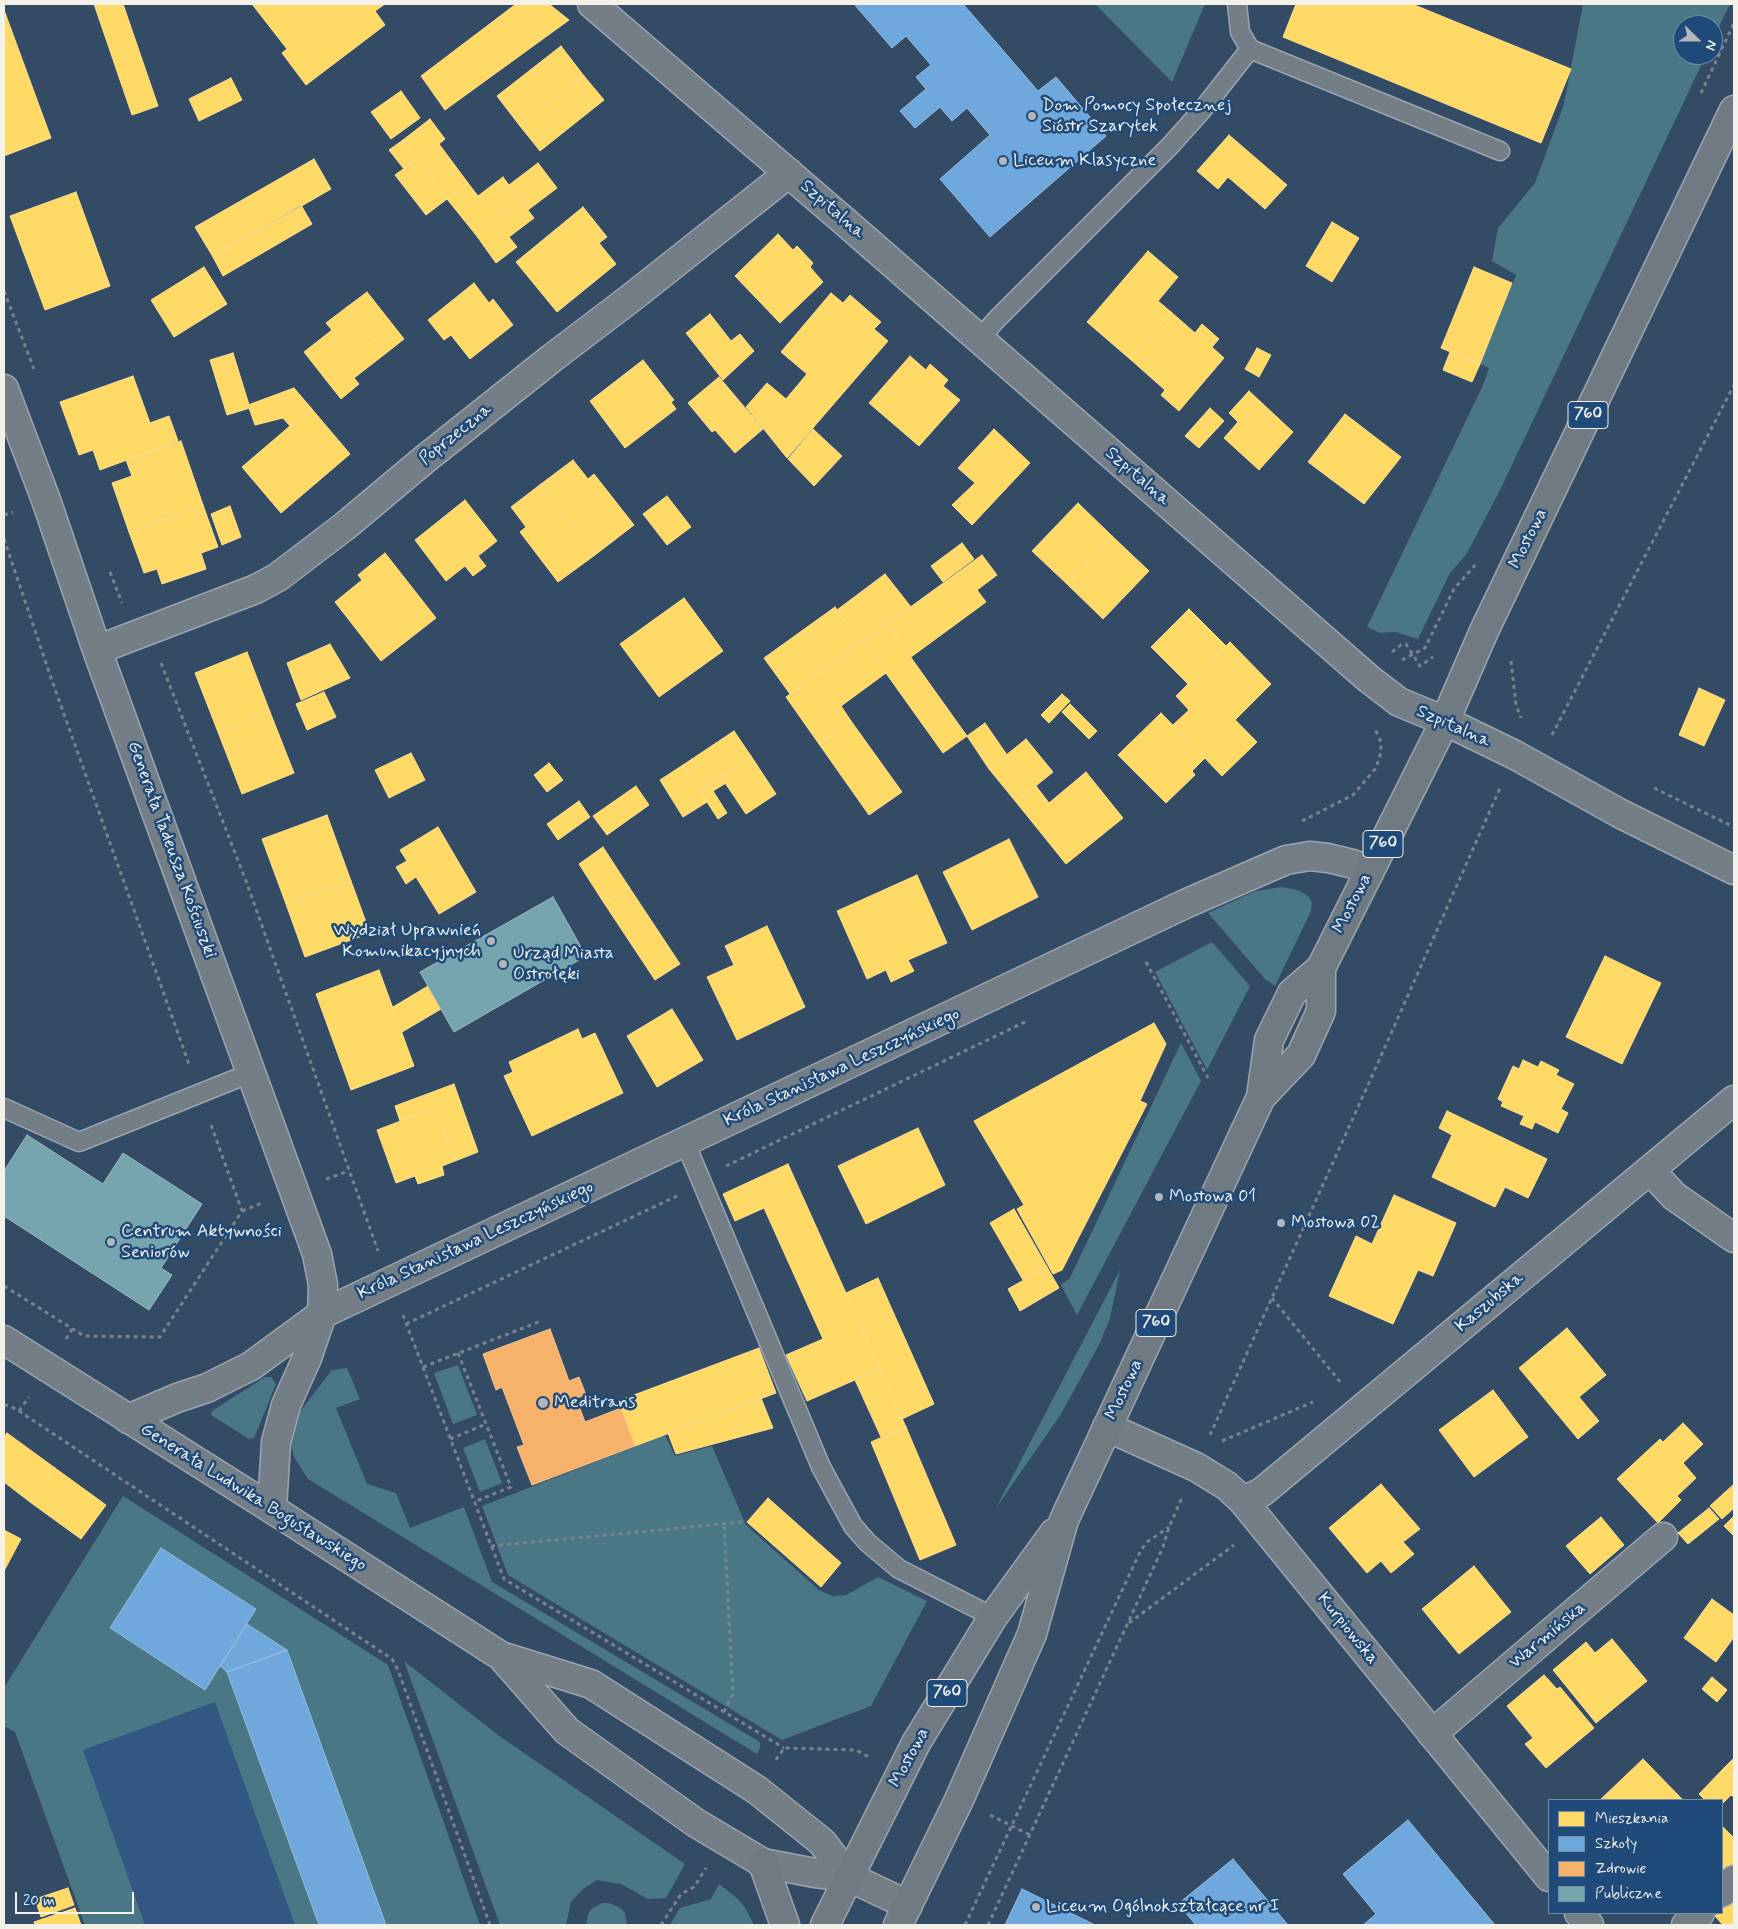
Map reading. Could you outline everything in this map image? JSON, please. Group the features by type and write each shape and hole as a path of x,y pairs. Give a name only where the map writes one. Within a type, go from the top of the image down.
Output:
{"main road":[{"name":"Mostowa","path":"903,1915 959,1800 1032,1634 1064,1520 1262,1096 1269,1040 1292,993 1321,968 1445,721 1489,622 1734,110"},
{"name":"Mostowa","path":"1262,1096 1301,1055 1320,1011 1321,968"},
{"name":"Mostowa","path":"849,1877 916,1743 992,1617 1064,1520"},
{"path":"763,1863 785,1925"},
{"name":"760","path":"825,1925 849,1877"}],"street":[{"name":"Szpitalna","path":"592,4 789,173 1369,679 1399,702 1445,721 1515,755 1621,814 1734,870"},
{"name":"Poprzeczna","path":"97,650 256,590 278,577 345,526 425,458 789,173"},
{"name":"Generała Tadeusza Kościuszki","path":"4,389 46,500 97,650 253,1072 317,1254 323,1285 322,1314"},
{"name":"Króla Stanisława Leszczyńskiego","path":"128,1419 207,1388 250,1366 322,1314 1185,904 1286,860 1310,856 1328,858 1352,864 1369,872"},
{"name":"Kaszubska","path":"1243,1501 1262,1492 1734,1100"},
{"path":"1650,1170 1674,1196 1734,1238"},
{"path":"272,1508 276,1442 286,1405 307,1358 322,1314"},
{"name":"Generała Ludwika Bogusławskiego","path":"4,1340 272,1508 501,1656 591,1684 757,1790 822,1842 849,1877 903,1915"},
{"name":"Kurpiowska","path":"1107,1427 1196,1467 1227,1486 1243,1501 1548,1876"},
{"name":"Warmińska","path":"1432,1734 1663,1537"},
{"name":"Generała Ludwika Bogusławskiego","path":"501,1656 567,1731 696,1823 763,1863 815,1873 849,1877"},
{"path":"1723,1891 1734,1880"},
{"path":"1580,1914 1589,1925"},
{"path":"1686,1925 1699,1914"}],"lane":[{"path":"1237,4 1240,32 1250,49 1500,151"},
{"path":"979,340 995,321 1170,146 1250,49"},
{"path":"4,1108 78,1142 253,1072"},
{"path":"685,1142 821,1467 853,1526 868,1544 899,1569 992,1617"}],"path":[{"path":"1700,95 1734,23"},
{"path":"4,291 35,372"},
{"path":"1551,739 1734,386"},
{"path":"4,539 50,675 242,1212 160,1337 84,1336 4,1286"},
{"path":"1369,679 1425,648 1454,588 1480,558"},
{"path":"107,563 120,601 128,610 142,611 147,631 157,652 246,881 390,1282 504,1579 784,1748"},
{"path":"1386,657 1401,645 1406,644 1420,666 1435,656"},
{"path":"1512,654 1516,705 1524,723"},
{"path":"1300,822 1353,795 1376,768 1381,752 1381,742 1373,724"},
{"path":"988,1925 1163,1547 1169,1527 1382,1056 1502,784"},
{"path":"1646,785 1734,827"},
{"path":"1137,966 1154,958"},
{"path":"1146,962 1208,1078"},
{"path":"406,1324 688,1191 700,1178 1032,1018"},
{"path":"1272,1298 1346,1388"},
{"path":"423,1367 541,1321"},
{"path":"458,1353 510,1488 474,1502"},
{"path":"4,1405 19,1411 392,1659 402,1679 490,1925"},
{"path":"450,1440 486,1424"},
{"path":"491,1546 743,1522"},
{"path":"724,1524 734,1693 724,1712"},
{"path":"965,1925 1141,1550 1147,1542 1169,1527"}],"shaded area":[{"path":"1095,4 1205,4 1172,82"},
{"path":"1583,4 1730,4 1723,18 1723,15 1673,15 1673,65 1701,65 1502,486 1465,556 1450,573 1418,639 1395,632 1380,633 1367,627 1483,385 1489,368 1480,364 1516,275 1492,261 1498,228 1535,183 1564,104"},
{"path":"1282,887 1297,890 1307,895 1312,902 1311,911 1275,986 1265,979 1208,913 1256,891"},
{"path":"1212,942 1250,986 1207,1070 1155,972"},
{"path":"1181,1043 1201,1081 1077,1315 1061,1285 1070,1278"},
{"path":"1120,1270 1110,1318 1100,1343 1061,1414 996,1508"},
{"path":"458,1365 477,1415 453,1424 434,1373"},
{"path":"347,1368 360,1399 336,1408 367,1484 396,1493 410,1528 464,1507 492,1582 760,1742 757,1754 308,1479 294,1457 291,1445 292,1428 298,1414 332,1370"},
{"path":"265,1377 271,1377 276,1384 254,1438 249,1439 211,1415 212,1411"},
{"path":"665,1435 675,1456 712,1446 746,1525 819,1590 833,1596 846,1595 878,1577 927,1601 871,1706 782,1740 508,1575 482,1506"},
{"path":"485,1439 502,1483 480,1492 463,1448"},
{"path":"123,1496 388,1665 480,1925 85,1925 15,1732 4,1726 4,1688"},
{"path":"123,1496 388,1665 480,1925 386,1925 287,1650 247,1624 256,1609 161,1549 110,1629 205,1689 220,1666 227,1672 319,1925 295,1925 215,1702 83,1750 145,1925 85,1925 15,1732 4,1726 4,1688"},
{"path":"404,1661 498,1735 685,1864 666,1898 648,1899 621,1884 597,1880 583,1889 571,1902 566,1925 500,1925"},
{"path":"719,1884 737,1898 746,1909 754,1925 670,1925 680,1908 711,1899"},
{"path":"602,1903 609,1903 620,1908 625,1913 627,1925 586,1925 591,1909"}],"building: Mieszkania":[{"path":"94,4 123,4 158,106 132,115"},
{"path":"252,4 385,4 375,11 385,25 306,85 282,53 287,49"},
{"path":"516,4 549,4 569,20 445,110 421,76"},
{"path":"1296,4 1412,4 1571,69 1541,143 1283,37"},
{"path":"4,10 51,138 4,156"},
{"path":"561,46 584,76 520,126 497,96"},
{"path":"584,76 604,100 540,151 520,126"},
{"path":"231,78 242,100 199,121 189,99"},
{"path":"401,91 420,118 391,139 371,112"},
{"path":"430,119 445,139 439,144 468,183 447,199 403,140"},
{"path":"1229,135 1287,185 1265,209 1228,177 1218,189 1197,171"},
{"path":"403,140 417,159 404,169 389,150"},
{"path":"314,159 331,189 213,257 195,227"},
{"path":"417,159 447,199 426,215 395,175"},
{"path":"538,163 557,188 528,210 509,185"},
{"path":"503,177 519,199 476,235 447,199 468,183 478,196"},
{"path":"76,192 110,286 45,310 10,216"},
{"path":"519,199 534,218 509,237 517,247 496,263 476,235"},
{"path":"301,205 312,224 223,276 213,257"},
{"path":"583,207 607,237 599,243 616,264 557,312 516,262"},
{"path":"1332,222 1359,238 1332,282 1306,266"},
{"path":"778,234 793,250 797,246 813,263 810,267 823,282 780,323 735,276"},
{"path":"1148,251 1178,277 1158,301 1171,312 1130,359 1087,322"},
{"path":"204,267 227,304 174,337 151,300"},
{"path":"1474,267 1512,283 1480,364 1441,348"},
{"path":"474,283 489,303 493,299 513,325 470,359 451,335 444,340 428,320"},
{"path":"367,292 404,339 385,354 347,307"},
{"path":"831,293 843,303 850,295 881,322 874,329 888,341 787,458 746,407 767,383 786,399 807,374 781,352"},
{"path":"347,307 385,354 354,378 359,384 341,399 304,352 332,330 326,323"},
{"path":"1171,312 1195,333 1202,324 1219,339 1212,347 1224,358 1179,411 1161,395 1165,390 1130,359"},
{"path":"710,314 731,341 740,334 754,351 723,380 686,333"},
{"path":"1257,348 1271,355 1259,377 1245,369"},
{"path":"1450,352 1480,364 1472,382 1443,370"},
{"path":"233,353 250,408 227,415 210,360"},
{"path":"910,356 926,370 930,364 948,380 943,386 960,400 919,446 869,403"},
{"path":"643,360 674,400 671,402 676,409 625,448 590,401"},
{"path":"133,376 150,423 169,416 178,441 100,470 93,450 79,455 60,402"},
{"path":"719,377 763,429 735,453 715,430 712,432 688,403"},
{"path":"294,388 311,408 290,426 283,418 255,425 248,405"},
{"path":"1249,391 1293,432 1259,470 1224,438 1238,422 1229,413"},
{"path":"311,408 350,454 281,513 242,467"},
{"path":"1210,408 1224,421 1199,448 1185,436"},
{"path":"1345,414 1401,457 1364,504 1308,462"},
{"path":"813,429 842,456 814,486 788,459"},
{"path":"994,429 1030,463 972,525 952,505 975,483 958,468"},
{"path":"181,441 203,505 129,532 112,483 132,476 126,460"},
{"path":"573,460 588,479 594,474 634,525 595,555 541,484"},
{"path":"541,484 595,555 558,582 520,532 526,527 511,507"},
{"path":"667,496 691,527 667,545 643,514"},
{"path":"465,500 497,541 478,556 486,566 473,576 465,566 446,581 415,540"},
{"path":"1078,503 1112,536 1067,584 1032,551"},
{"path":"203,505 218,547 201,553 206,569 162,584 157,569 144,573 129,532"},
{"path":"230,506 241,537 222,545 211,514"},
{"path":"1112,536 1149,571 1103,619 1067,584"},
{"path":"962,543 974,559 943,582 931,566"},
{"path":"385,553 436,618 381,661 335,602 362,580 358,575"},
{"path":"982,555 997,575 977,590 986,602 911,657 887,624"},
{"path":"885,574 911,607 861,643 837,610"},
{"path":"684,598 723,651 659,697 620,644"},
{"path":"835,607 861,643 790,694 764,658"},
{"path":"1189,609 1226,646 1188,684 1151,647"},
{"path":"887,624 967,736 943,753 863,641"},
{"path":"863,641 886,673 841,706 851,721 819,744 786,697"},
{"path":"1230,642 1271,684 1235,720 1194,678"},
{"path":"330,644 350,678 301,700 287,663"},
{"path":"247,652 270,712 218,732 195,673"},
{"path":"1194,678 1257,742 1222,776 1173,725 1189,710 1176,696"},
{"path":"1699,688 1725,700 1704,746 1679,735"},
{"path":"324,692 336,717 307,730 296,704"},
{"path":"1062,694 1070,701 1049,723 1041,715"},
{"path":"1070,704 1097,731 1089,739 1062,712"},
{"path":"270,712 294,773 242,794 218,732"},
{"path":"1161,713 1205,758 1192,771 1195,775 1166,803 1118,755"},
{"path":"851,721 902,792 869,815 819,744"},
{"path":"985,723 1007,755 989,769 967,736"},
{"path":"734,731 751,756 700,791 683,765"},
{"path":"1026,739 1053,772 1016,802 989,769"},
{"path":"411,753 425,780 389,798 375,770"},
{"path":"751,756 776,794 746,814 721,777"},
{"path":"549,763 563,780 547,792 534,775"},
{"path":"683,765 707,802 683,817 660,780"},
{"path":"1086,772 1123,818 1066,864 1016,802 1036,786 1049,803"},
{"path":"721,777 726,783 713,791 727,813 718,819 700,791"},
{"path":"636,786 649,805 607,835 593,816"},
{"path":"579,801 590,817 558,840 547,824"},
{"path":"327,815 351,881 286,904 262,839"},
{"path":"438,827 476,892 439,914 416,877 406,884 396,867 407,861 400,850"},
{"path":"1009,839 1038,897 972,930 943,872"},
{"path":"603,847 629,887 604,903 579,864"},
{"path":"917,875 947,943 908,960 914,971 891,982 886,970 867,979 837,911"},
{"path":"351,881 370,933 305,957 286,904"},
{"path":"629,887 680,964 655,980 604,903"},
{"path":"767,926 805,1007 737,1040 707,977 734,965 725,946"},
{"path":"1605,956 1661,983 1622,1064 1566,1037"},
{"path":"379,970 414,1066 351,1090 316,994"},
{"path":"428,986 441,1009 402,1032 393,1007"},
{"path":"672,1009 703,1060 657,1087 627,1036"},
{"path":"1154,1023 1166,1044 1140,1101 1147,1104 1062,1270 1053,1274 1017,1209 1024,1205 974,1121"},
{"path":"578,1029 582,1039 595,1033 623,1093 532,1136 504,1076 513,1072 509,1062"},
{"path":"1523,1060 1538,1067 1541,1061 1559,1070 1556,1075 1574,1084 1561,1109 1568,1113 1558,1133 1535,1122 1532,1129 1520,1124 1524,1116 1501,1106 1503,1102 1498,1099 1513,1066 1519,1069"},
{"path":"454,1084 478,1152 455,1161 435,1108 400,1121 395,1106"},
{"path":"435,1108 455,1161 442,1166 444,1175 418,1184 415,1176 396,1183 377,1130"},
{"path":"1447,1111 1547,1159 1528,1198 1505,1187 1495,1207 1432,1177 1452,1135 1439,1128"},
{"path":"918,1128 945,1185 866,1224 838,1166"},
{"path":"788,1164 880,1369 807,1401 786,1355 823,1339 764,1208 735,1221 723,1194"},
{"path":"1394,1195 1456,1223 1433,1276 1418,1270 1393,1324 1329,1296 1356,1236 1372,1244"},
{"path":"1014,1209 1047,1267 1023,1280 990,1223"},
{"path":"1047,1267 1059,1288 1020,1311 1008,1289"},
{"path":"878,1278 934,1404 902,1419 846,1293"},
{"path":"1567,1328 1606,1375 1579,1397 1599,1421 1578,1439 1519,1368"},
{"path":"759,1348 776,1393 635,1446 618,1401"},
{"path":"880,1369 906,1427 881,1437 855,1380"},
{"path":"1493,1390 1528,1437 1474,1477 1439,1430"},
{"path":"761,1398 773,1428 676,1454 668,1433"},
{"path":"1683,1423 1703,1444 1683,1463 1696,1478 1677,1496 1681,1500 1658,1523 1617,1479 1660,1439 1663,1442"},
{"path":"906,1427 956,1545 920,1560 871,1442"},
{"path":"7,1433 55,1468 30,1502 4,1482 4,1437"},
{"path":"55,1468 106,1505 81,1539 30,1502"},
{"path":"1381,1484 1420,1529 1403,1542 1414,1554 1391,1573 1381,1561 1367,1573 1329,1528"},
{"path":"1734,1484 1734,1508 1722,1519 1710,1506"},
{"path":"768,1498 841,1563 821,1587 747,1522"},
{"path":"1709,1508 1719,1519 1688,1544 1678,1533"},
{"path":"1734,1516 1734,1536 1724,1526"},
{"path":"1601,1517 1624,1545 1590,1574 1566,1546"},
{"path":"4,1530 21,1539 4,1571"},
{"path":"1474,1566 1511,1612 1459,1654 1422,1609"},
{"path":"1712,1599 1734,1615 1734,1637 1716,1662 1684,1638"},
{"path":"1612,1639 1647,1681 1596,1723 1553,1670 1586,1642 1595,1653"},
{"path":"1544,1675 1557,1689 1560,1687 1594,1728 1546,1768 1525,1744 1533,1738 1507,1706"},
{"path":"1712,1677 1727,1690 1717,1702 1702,1689"},
{"path":"1734,1758 1734,1778 1724,1768"},
{"path":"1643,1759 1682,1799 1601,1799"},
{"path":"1724,1768 1734,1778 1734,1797 1731,1795 1723,1803 1723,1799 1704,1799 1699,1794"},
{"path":"1723,1827 1734,1838 1734,1869 1723,1880"},
{"path":"68,1888 74,1905 41,1917 35,1899"},
{"path":"1734,1898 1734,1925 1723,1925 1715,1916 1723,1914 1723,1909"},
{"path":"75,1908 81,1925 35,1925 34,1922"}],"building: Szkoły":[{"name":"Dom Pomocy Społecznej Sióstr Szarytek","path":"854,4 963,4 1038,91 1056,77 1106,136 990,237 940,179 990,135 967,108 952,121 940,107 915,128 900,111 926,89 916,77 931,65 906,36 892,48"},
{"path":"161,1548 256,1609 205,1690 110,1628"},
{"path":"247,1624 287,1650 227,1672 220,1666"},
{"path":"287,1650 386,1925 319,1925 227,1672"},
{"path":"1408,1820 1495,1925 1363,1925 1376,1914 1343,1874"},
{"path":"1233,1859 1288,1925 1196,1925 1178,1904"},
{"name":"Liceum Ogólnokształcące nr I","path":"1022,1889 1095,1925 1005,1925"}],"building: Zdrowie":[{"name":"Meditrans","path":"550,1329 569,1381 579,1377 586,1395 576,1398 585,1422 621,1408 635,1446 532,1485 517,1447 524,1445 502,1387 496,1390 483,1354"}],"building: Publiczne":[{"name":"Urząd Miasta Ostrołęki","path":"553,897 586,956 454,1032 420,972"},
{"name":"Centrum Aktywności Seniorów","path":"27,1135 103,1184 123,1153 202,1204 161,1268 172,1275 149,1310 4,1216 4,1171"}],"place":[{"name":"Dom Pomocy Społecznej Sióstr Szarytek","path":"1032,116"},
{"name":"Liceum Klasyczne","path":"1003,161"},
{"name":"Wydział Uprawnień Komunikacyjnych","path":"491,941"},
{"name":"Urząd Miasta Ostrołęki","path":"503,964"},
{"name":"Mostowa 01","path":"1159,1197"},
{"name":"Mostowa 02","path":"1281,1223"},
{"name":"Centrum Aktywności Seniorów","path":"111,1242"},
{"name":"Meditrans","path":"543,1403"},
{"name":"Liceum Ogólnokształcące nr I","path":"1036,1907"}]}
